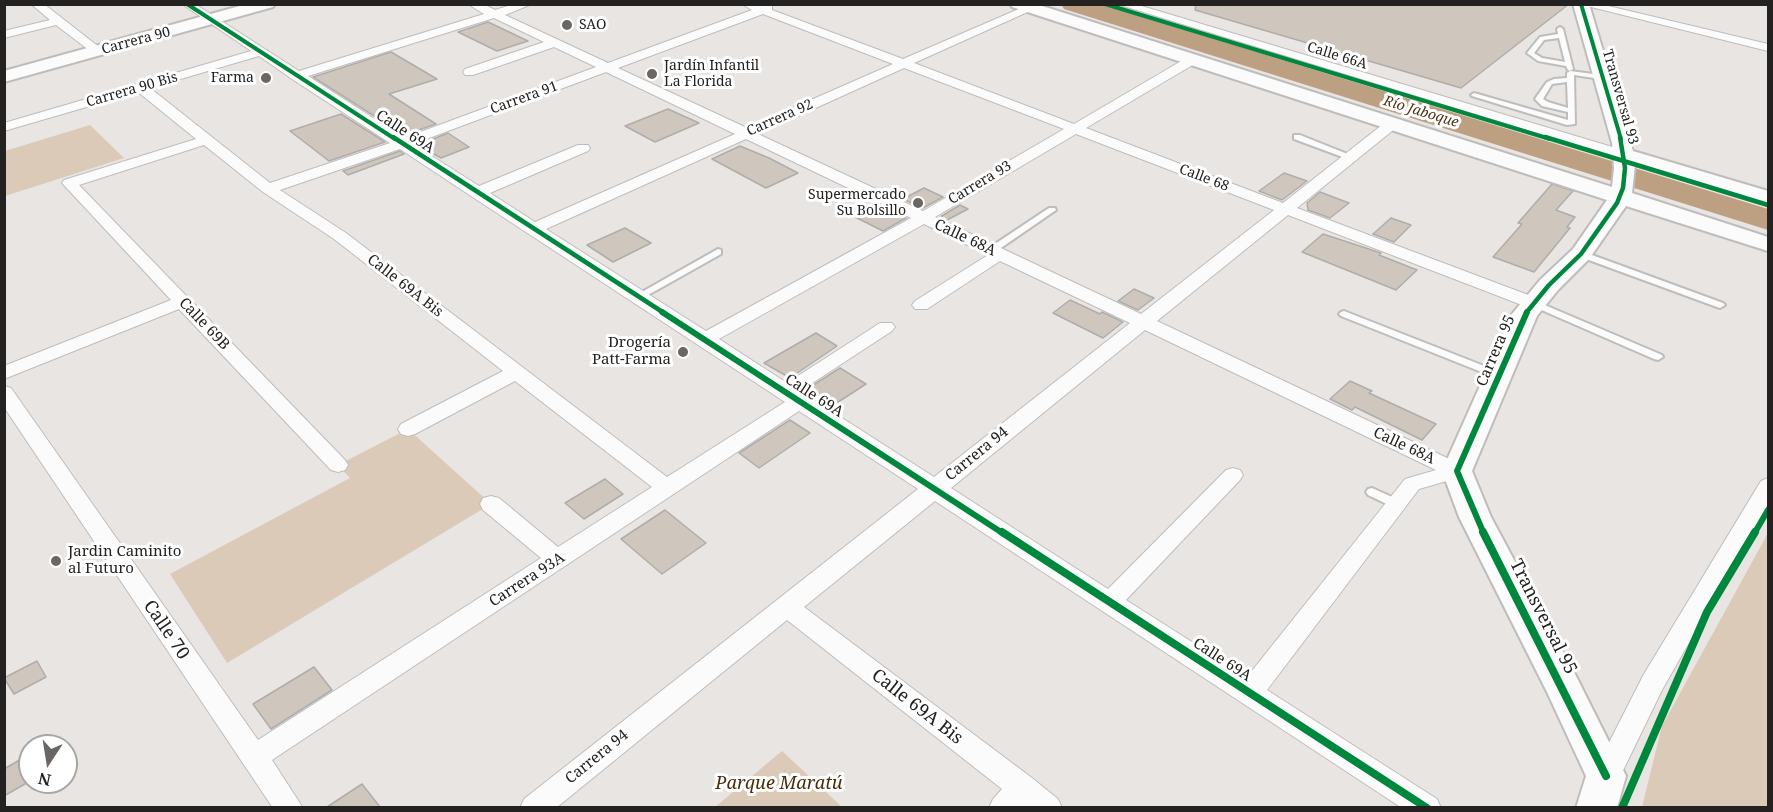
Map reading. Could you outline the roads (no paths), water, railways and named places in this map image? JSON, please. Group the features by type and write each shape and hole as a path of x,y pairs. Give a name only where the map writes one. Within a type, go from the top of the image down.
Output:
{"street":[{"path":"36,4 98,51"},
{"name":"Calle 69A","path":"187,4 1427,807"},
{"name":"Carrera 90","path":"4,76 267,4"},
{"name":"Calle 68A","path":"473,4 1457,471"},
{"path":"296,76 527,4"},
{"name":"Calle 68","path":"747,4 1533,303"},
{"name":"Carrera 91","path":"268,189 400,144 780,4"},
{"name":"Calle 66A","path":"1122,4 1545,131 1623,177 1768,244"},
{"path":"1582,4 1768,48"},
{"name":"Transversal 93","path":"1582,4 1623,177"},
{"name":"Calle 66A","path":"1023,6 1392,124 1623,177 1768,198"},
{"name":"Carrera 92","path":"533,229 903,64 1023,6"},
{"path":"4,35 58,21"},
{"path":"469,72 554,43"},
{"name":"Carrera 90 Bis","path":"4,127 259,52"},
{"name":"Carrera 93","path":"705,340 923,218 1192,60"},
{"name":"Calle 69A Bis","path":"140,87 268,189 340,236 668,489"},
{"name":"Carrera 94","path":"534,807 1392,124"},
{"name":"Calle 69B","path":"206,140 69,183 338,465"},
{"path":"476,193 583,148"},
{"name":"Carrera 95","path":"1457,471 1525,314 1581,254 1623,177"},
{"path":"921,305 996,252"},
{"path":"4,373 183,302"},
{"name":"Carrera 93A","path":"253,758 668,489 886,327"},
{"path":"408,429 517,372"},
{"name":"Calle 70","path":"4,392 253,758 289,807"},
{"path":"1250,693 1412,484 1457,471"},
{"name":"Transversal 95","path":"1457,471 1475,517 1563,687 1601,791"},
{"path":"1110,602 1233,475"},
{"path":"1601,791 1653,682 1768,486"},
{"path":"491,504 557,560"},
{"name":"Calle 69A Bis","path":"786,606 1048,807"},
{"path":"1003,807 1022,787"}],"lane":[{"path":"1474,95 1556,120 1572,122 1570,73 1561,33 1542,38 1530,53 1570,73 1601,77"},
{"path":"1570,73 1549,83 1539,99 1545,104 1572,111"},
{"path":"1545,131 1556,120"},
{"path":"1297,137 1351,157"},
{"path":"996,252 1052,210"},
{"path":"638,297 718,252"},
{"path":"1581,254 1720,305"},
{"name":"Calle 68","path":"1533,303 1658,357"},
{"path":"1344,314 1498,376"},
{"path":"1372,492 1397,504"}],"waterway":[{"name":"Río Jaboque","path":"1073,4 1768,220"}],"place":[{"name":"SAO","path":"567,25"},
{"name":"Jardín Infantil La Florida","path":"652,74"},
{"name":"Farma","path":"266,78"},
{"name":"Supermercado Su Bolsillo","path":"918,203"},
{"name":"Drogería Patt-Farma","path":"683,352"},
{"name":"Jardin Caminito al Futuro","path":"56,561"}],"park label":[{"name":"Parque Maratú","path":"779,784"}]}
